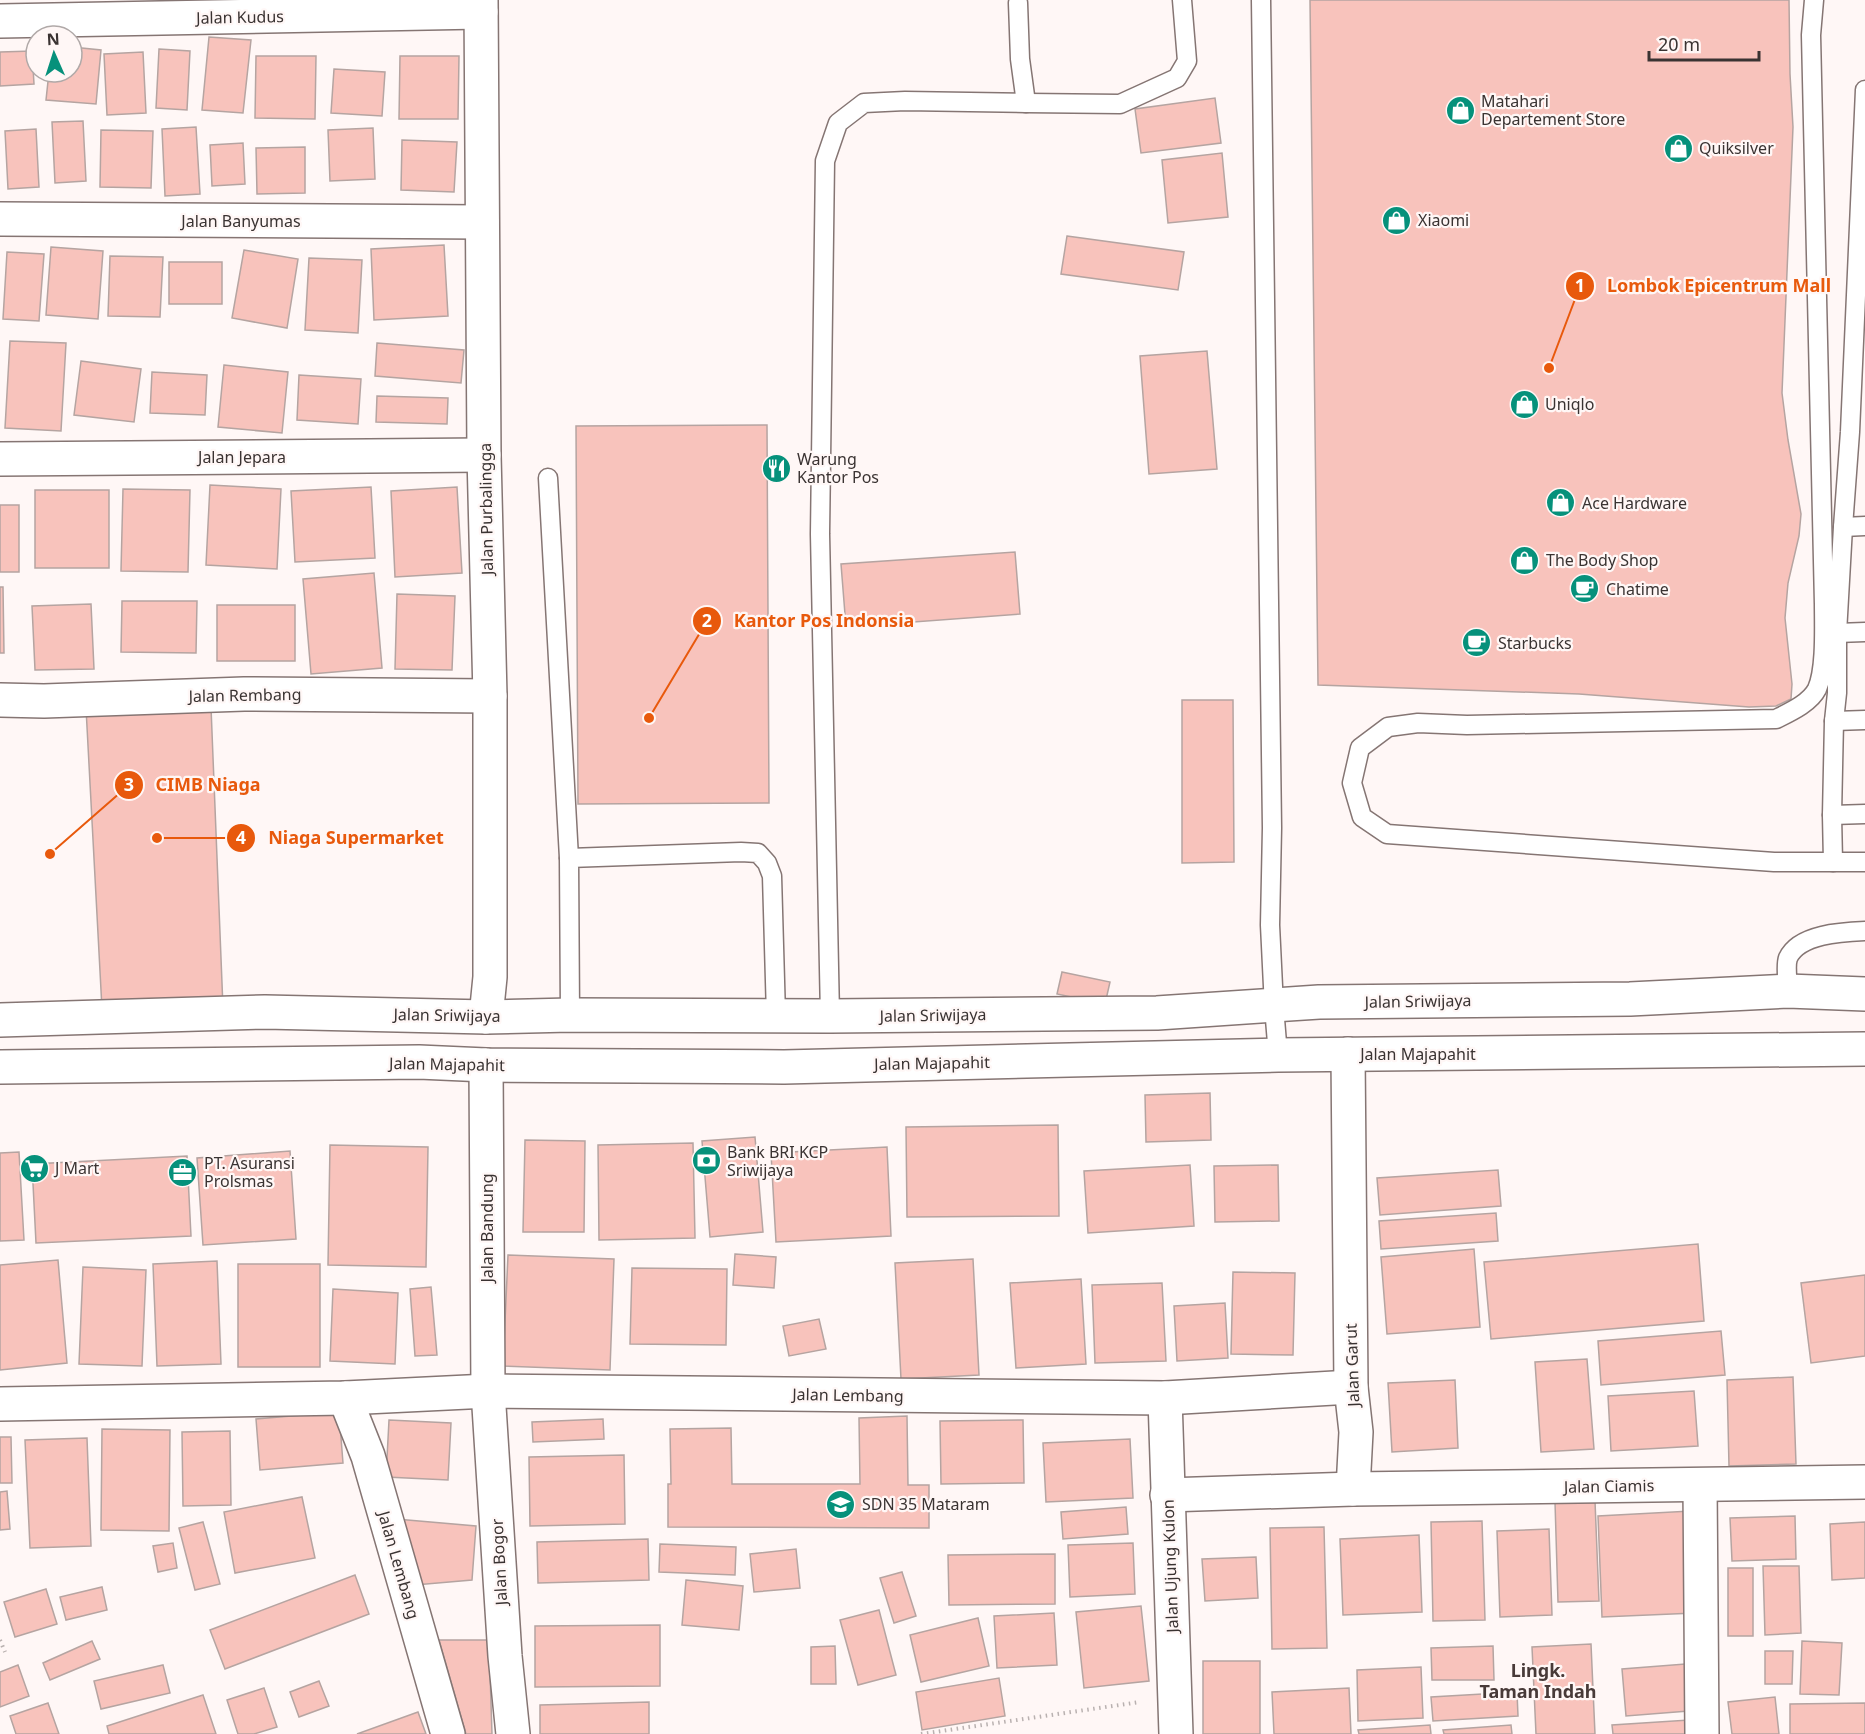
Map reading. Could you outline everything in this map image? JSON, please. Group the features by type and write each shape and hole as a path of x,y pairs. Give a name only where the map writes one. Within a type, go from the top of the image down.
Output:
{"street":[{"name":"Jalan Kudus","path":"0,21 481,6"},
{"name":"Jalan Purbalingga","path":"481,6 484,455 490,696 490,978 486,1017"},
{"name":"Jalan Banyumas","path":"0,219 483,222"},
{"name":"Jalan Jepara","path":"0,459 484,455"},
{"name":"Jalan Rembang","path":"0,700 44,701 244,694 490,696"},
{"name":"Jalan Sriwijaya","path":"0,1020 265,1012 486,1017 570,1015 830,1017 1157,1013 1319,1002 1630,999 1788,991 1865,994"},
{"path":"1219,1010 1223,1056"},
{"path":"417,1015 419,1062"},
{"name":"Jalan Majapahit","path":"0,1067 419,1062 486,1065 784,1067 1278,1055 1865,1049"},
{"name":"Jalan Garut","path":"1348,1054 1351,1387 1356,1432 1353,1489"},
{"name":"Jalan Bandung","path":"486,1065 488,1391"},
{"name":"Jalan Lembang","path":"0,1404 345,1398 488,1391 1165,1398 1351,1387"},
{"name":"Jalan Bogor","path":"488,1391 505,1656 513,1734"},
{"name":"Jalan Lembang","path":"345,1398 368,1456 448,1734"},
{"name":"Jalan Ujung Kulon","path":"1165,1398 1176,1734"},
{"name":"Jalan Ciamis","path":"1353,1489 1865,1482"},
{"path":"1700,1485 1702,1734"},
{"path":"1167,1495 1353,1489"}],"lane":[{"path":"830,1017 820,534 825,161 838,123 864,103 905,101 1120,104 1177,78 1187,61 1182,0"},
{"path":"1261,0 1272,828 1270,925 1278,1055"},
{"path":"1814,0 1811,36 1824,604 1821,669 1817,690 1799,708 1776,719 1467,725 1418,723 1388,727 1360,748 1352,783 1362,818 1387,834 1762,862 1865,862"},
{"path":"1018,3 1020,59 1026,103"},
{"path":"1833,862 1833,721 1838,693 1837,633 1843,527 1858,432 1865,90"},
{"path":"548,478 569,858 570,1015"},
{"path":"1843,527 1865,526"},
{"path":"1837,633 1865,632"},
{"path":"1833,721 1865,720"},
{"path":"1832,815 1865,814"},
{"path":"569,858 758,853 767,862 772,876 776,1016"},
{"path":"1788,991 1788,959 1800,943 1836,932 1865,931"}],"path":[{"path":"0,1640 5,1652"},
{"path":"921,1734 1176,1697"}],"building":[{"path":"1310,0 1789,0 1793,127 1782,393 1801,514 1799,536 1788,583 1785,618 1792,684 1791,699 1776,706 1749,707 1579,694 1318,685"},
{"path":"209,37 251,40 243,113 202,110"},
{"path":"84,48 101,50 96,104 46,100 48,84 84,84"},
{"path":"159,49 190,51 187,110 156,108"},
{"path":"24,51 24,84 34,84 0,86 0,52"},
{"path":"143,52 146,113 107,115 104,54"},
{"path":"256,56 316,56 315,119 255,118"},
{"path":"400,56 459,56 458,119 399,119"},
{"path":"334,69 385,72 382,116 331,113"},
{"path":"1215,98 1221,143 1141,153 1135,109"},
{"path":"83,121 86,181 55,183 52,122"},
{"path":"196,127 200,194 165,196 162,129"},
{"path":"373,128 375,179 330,181 328,130"},
{"path":"36,129 39,187 8,189 5,131"},
{"path":"101,130 153,131 151,188 100,187"},
{"path":"402,140 457,142 454,192 401,190"},
{"path":"243,143 245,184 212,186 210,145"},
{"path":"305,147 305,193 257,194 256,148"},
{"path":"1222,153 1228,217 1168,223 1162,160"},
{"path":"1067,236 1184,252 1178,290 1061,274"},
{"path":"444,245 448,316 374,320 371,249"},
{"path":"51,247 103,251 98,319 46,315"},
{"path":"244,250 298,259 287,328 232,318"},
{"path":"7,252 44,254 39,321 3,319"},
{"path":"110,256 163,257 160,317 108,316"},
{"path":"309,258 362,260 358,333 305,330"},
{"path":"169,262 222,262 222,304 169,304"},
{"path":"10,341 66,343 61,431 5,428"},
{"path":"377,343 464,350 461,383 375,376"},
{"path":"1207,351 1217,469 1149,474 1140,356"},
{"path":"81,361 141,369 134,422 74,415"},
{"path":"224,365 288,372 282,433 218,427"},
{"path":"152,372 207,375 205,415 150,413"},
{"path":"299,375 361,379 358,424 297,420"},
{"path":"377,396 448,398 447,424 376,422"},
{"path":"767,425 769,803 578,804 576,426"},
{"path":"210,485 281,489 277,569 206,565"},
{"path":"371,487 375,558 295,562 291,491"},
{"path":"457,487 462,573 395,577 391,491"},
{"path":"123,489 190,490 188,572 121,571"},
{"path":"35,490 109,490 109,568 35,568"},
{"path":"0,505 19,505 19,572 0,572"},
{"path":"1015,552 1020,614 846,627 841,564"},
{"path":"374,573 382,668 311,674 303,579"},
{"path":"0,587 3,587 4,653 0,653"},
{"path":"397,594 455,596 452,670 395,669"},
{"path":"122,601 197,601 196,653 121,652"},
{"path":"91,604 94,669 35,670 32,606"},
{"path":"217,605 295,605 295,661 217,661"},
{"path":"1182,700 1233,700 1234,862 1182,863"},
{"path":"211,707 223,1008 102,1009 86,708"},
{"path":"1062,972 1110,982 1105,1004 1057,994"},
{"path":"1210,1093 1211,1140 1146,1142 1145,1095"},
{"path":"1058,1125 1059,1216 907,1217 906,1127"},
{"path":"755,1137 763,1232 710,1237 702,1141"},
{"path":"525,1140 585,1141 584,1232 523,1232"},
{"path":"693,1143 695,1238 599,1240 598,1145"},
{"path":"330,1145 428,1147 426,1267 328,1265"},
{"path":"887,1147 891,1236 776,1242 771,1153"},
{"path":"290,1151 296,1239 203,1245 197,1158"},
{"path":"19,1152 24,1240 0,1241 0,1153"},
{"path":"187,1156 191,1236 36,1243 32,1164"},
{"path":"1190,1165 1194,1226 1088,1233 1084,1171"},
{"path":"1278,1165 1279,1221 1215,1222 1214,1166"},
{"path":"1498,1170 1501,1206 1380,1215 1377,1178"},
{"path":"1496,1213 1498,1241 1381,1249 1379,1221"},
{"path":"1698,1244 1704,1321 1491,1339 1484,1262"},
{"path":"1474,1249 1480,1327 1387,1334 1381,1257"},
{"path":"735,1254 776,1257 774,1288 733,1285"},
{"path":"508,1255 614,1259 610,1370 503,1366"},
{"path":"973,1259 979,1375 901,1379 895,1263"},
{"path":"58,1260 67,1363 0,1370 0,1265"},
{"path":"217,1261 221,1364 157,1366 153,1264"},
{"path":"238,1264 320,1264 320,1367 238,1367"},
{"path":"83,1267 146,1270 142,1366 79,1364"},
{"path":"632,1268 727,1269 726,1345 630,1344"},
{"path":"1233,1272 1295,1273 1293,1355 1231,1354"},
{"path":"1865,1275 1865,1356 1811,1363 1801,1283"},
{"path":"1081,1279 1086,1364 1016,1368 1010,1283"},
{"path":"1162,1283 1166,1361 1095,1363 1092,1285"},
{"path":"431,1287 437,1355 415,1356 410,1289"},
{"path":"333,1289 398,1293 395,1364 330,1361"},
{"path":"1225,1303 1228,1358 1177,1361 1174,1306"},
{"path":"819,1319 826,1349 789,1356 783,1326"},
{"path":"1721,1331 1725,1375 1601,1385 1598,1341"},
{"path":"1587,1359 1594,1449 1541,1452 1535,1362"},
{"path":"1793,1377 1796,1464 1729,1466 1727,1380"},
{"path":"1455,1380 1458,1448 1392,1452 1388,1383"},
{"path":"1694,1391 1698,1446 1611,1451 1608,1396"},
{"path":"339,1412 343,1463 260,1470 256,1419"},
{"path":"907,1416 908,1485 929,1485 929,1528 668,1527 668,1484 671,1484 670,1429 731,1428 732,1484 860,1484 859,1418"},
{"path":"603,1419 604,1439 533,1442 532,1422"},
{"path":"389,1420 451,1423 448,1480 386,1477"},
{"path":"1023,1420 1024,1483 941,1484 940,1421"},
{"path":"102,1429 170,1430 169,1531 101,1530"},
{"path":"230,1431 231,1505 183,1506 182,1432"},
{"path":"0,1437 11,1437 12,1483 0,1483"},
{"path":"87,1438 91,1546 30,1548 25,1440"},
{"path":"1130,1439 1133,1498 1046,1502 1043,1443"},
{"path":"624,1455 625,1524 530,1526 529,1457"},
{"path":"7,1491 10,1529 0,1530 0,1492"},
{"path":"302,1497 315,1558 235,1573 224,1512"},
{"path":"1595,1501 1599,1601 1558,1602 1555,1502"},
{"path":"1126,1507 1128,1534 1063,1539 1061,1512"},
{"path":"1691,1511 1695,1613 1602,1617 1598,1516"},
{"path":"1795,1516 1796,1559 1732,1561 1730,1518"},
{"path":"396,1519 476,1526 472,1580 415,1585"},
{"path":"1482,1521 1485,1620 1433,1621 1431,1522"},
{"path":"203,1522 220,1584 195,1590 179,1528"},
{"path":"1865,1522 1865,1578 1832,1580 1830,1524"},
{"path":"1324,1527 1327,1648 1272,1649 1270,1528"},
{"path":"1549,1529 1552,1615 1500,1617 1497,1531"},
{"path":"1419,1535 1422,1612 1343,1615 1340,1539"},
{"path":"648,1539 649,1580 538,1583 537,1542"},
{"path":"173,1543 177,1568 158,1572 153,1546"},
{"path":"1133,1543 1135,1594 1070,1597 1068,1545"},
{"path":"660,1544 736,1547 735,1575 659,1572"},
{"path":"796,1549 800,1588 754,1592 750,1554"},
{"path":"1055,1554 1055,1604 949,1605 948,1555"},
{"path":"1256,1557 1258,1598 1205,1601 1202,1559"},
{"path":"1763,1566 1799,1566 1801,1633 1765,1635"},
{"path":"1728,1568 1753,1568 1753,1636 1728,1636"},
{"path":"902,1572 916,1616 894,1623 880,1578"},
{"path":"355,1575 369,1614 225,1669 210,1630"},
{"path":"686,1580 743,1586 739,1630 682,1625"},
{"path":"102,1587 107,1610 66,1620 60,1597"},
{"path":"46,1589 57,1624 15,1637 4,1602"},
{"path":"1141,1606 1149,1681 1084,1688 1076,1612"},
{"path":"879,1610 896,1675 858,1685 840,1620"},
{"path":"1054,1613 1057,1665 997,1668 994,1616"},
{"path":"978,1618 989,1666 921,1682 910,1635"},
{"path":"660,1625 660,1686 535,1687 535,1626"},
{"path":"439,1640 489,1640 492,1734 466,1734"},
{"path":"92,1641 100,1659 50,1680 43,1663"},
{"path":"1802,1641 1842,1643 1839,1695 1800,1694"},
{"path":"1591,1644 1595,1734 1536,1734 1532,1647"},
{"path":"835,1646 836,1684 811,1684 811,1647"},
{"path":"1493,1646 1494,1680 1432,1680 1431,1648"},
{"path":"1765,1651 1793,1651 1792,1684 1765,1684"},
{"path":"1203,1661 1260,1661 1260,1734 1203,1734"},
{"path":"1698,1663 1701,1710 1626,1716 1622,1669"},
{"path":"18,1665 29,1696 0,1707 0,1672"},
{"path":"163,1665 170,1693 101,1709 94,1681"},
{"path":"1421,1667 1423,1718 1358,1721 1357,1670"},
{"path":"999,1678 1005,1716 922,1730 916,1692"},
{"path":"319,1681 329,1706 299,1717 290,1692"},
{"path":"264,1688 277,1727 254,1734 238,1734 227,1700"},
{"path":"1349,1688 1351,1734 1274,1734 1272,1692"},
{"path":"1517,1692 1518,1716 1433,1721 1431,1697"},
{"path":"203,1695 216,1734 109,1734 107,1726"},
{"path":"1775,1697 1779,1734 1732,1734 1728,1702"},
{"path":"649,1702 649,1734 540,1734 540,1705"},
{"path":"48,1703 59,1734 16,1734 10,1716"},
{"path":"1865,1703 1865,1734 1790,1734 1790,1704"},
{"path":"418,1712 426,1734 357,1734"},
{"path":"1689,1720 1690,1734 1613,1734 1612,1725"},
{"path":"1430,1725 1431,1734 1359,1734 1358,1730"},
{"path":"1511,1725 1512,1734 1444,1734 1443,1730"}],"place":[{"name":"Matahari Departement Store","path":"1460,110"},
{"name":"Quiksilver","path":"1678,148"},
{"name":"Xiaomi","path":"1397,220"},
{"name":"Lombok Epicentrum Mall","path":"1549,368"},
{"name":"Uniqlo","path":"1524,404"},
{"name":"Warung Kantor Pos","path":"776,468"},
{"name":"Ace Hardware","path":"1561,503"},
{"name":"The Body Shop","path":"1525,560"},
{"name":"Chatime","path":"1585,589"},
{"name":"Starbucks","path":"1477,643"},
{"name":"Kantor Pos Indonsia","path":"649,718"},
{"name":"Niaga Supermarket","path":"157,838"},
{"name":"CIMB Niaga","path":"50,854"},
{"name":"Bank BRI KCP Sriwijaya","path":"706,1161"},
{"name":"J Mart","path":"34,1168"},
{"name":"PT. Asuransi Prolsmas","path":"183,1172"},
{"name":"SDN 35 Mataram","path":"841,1504"}],"district":[{"name":"Lingk. Taman Indah","path":"1538,1681"}]}
